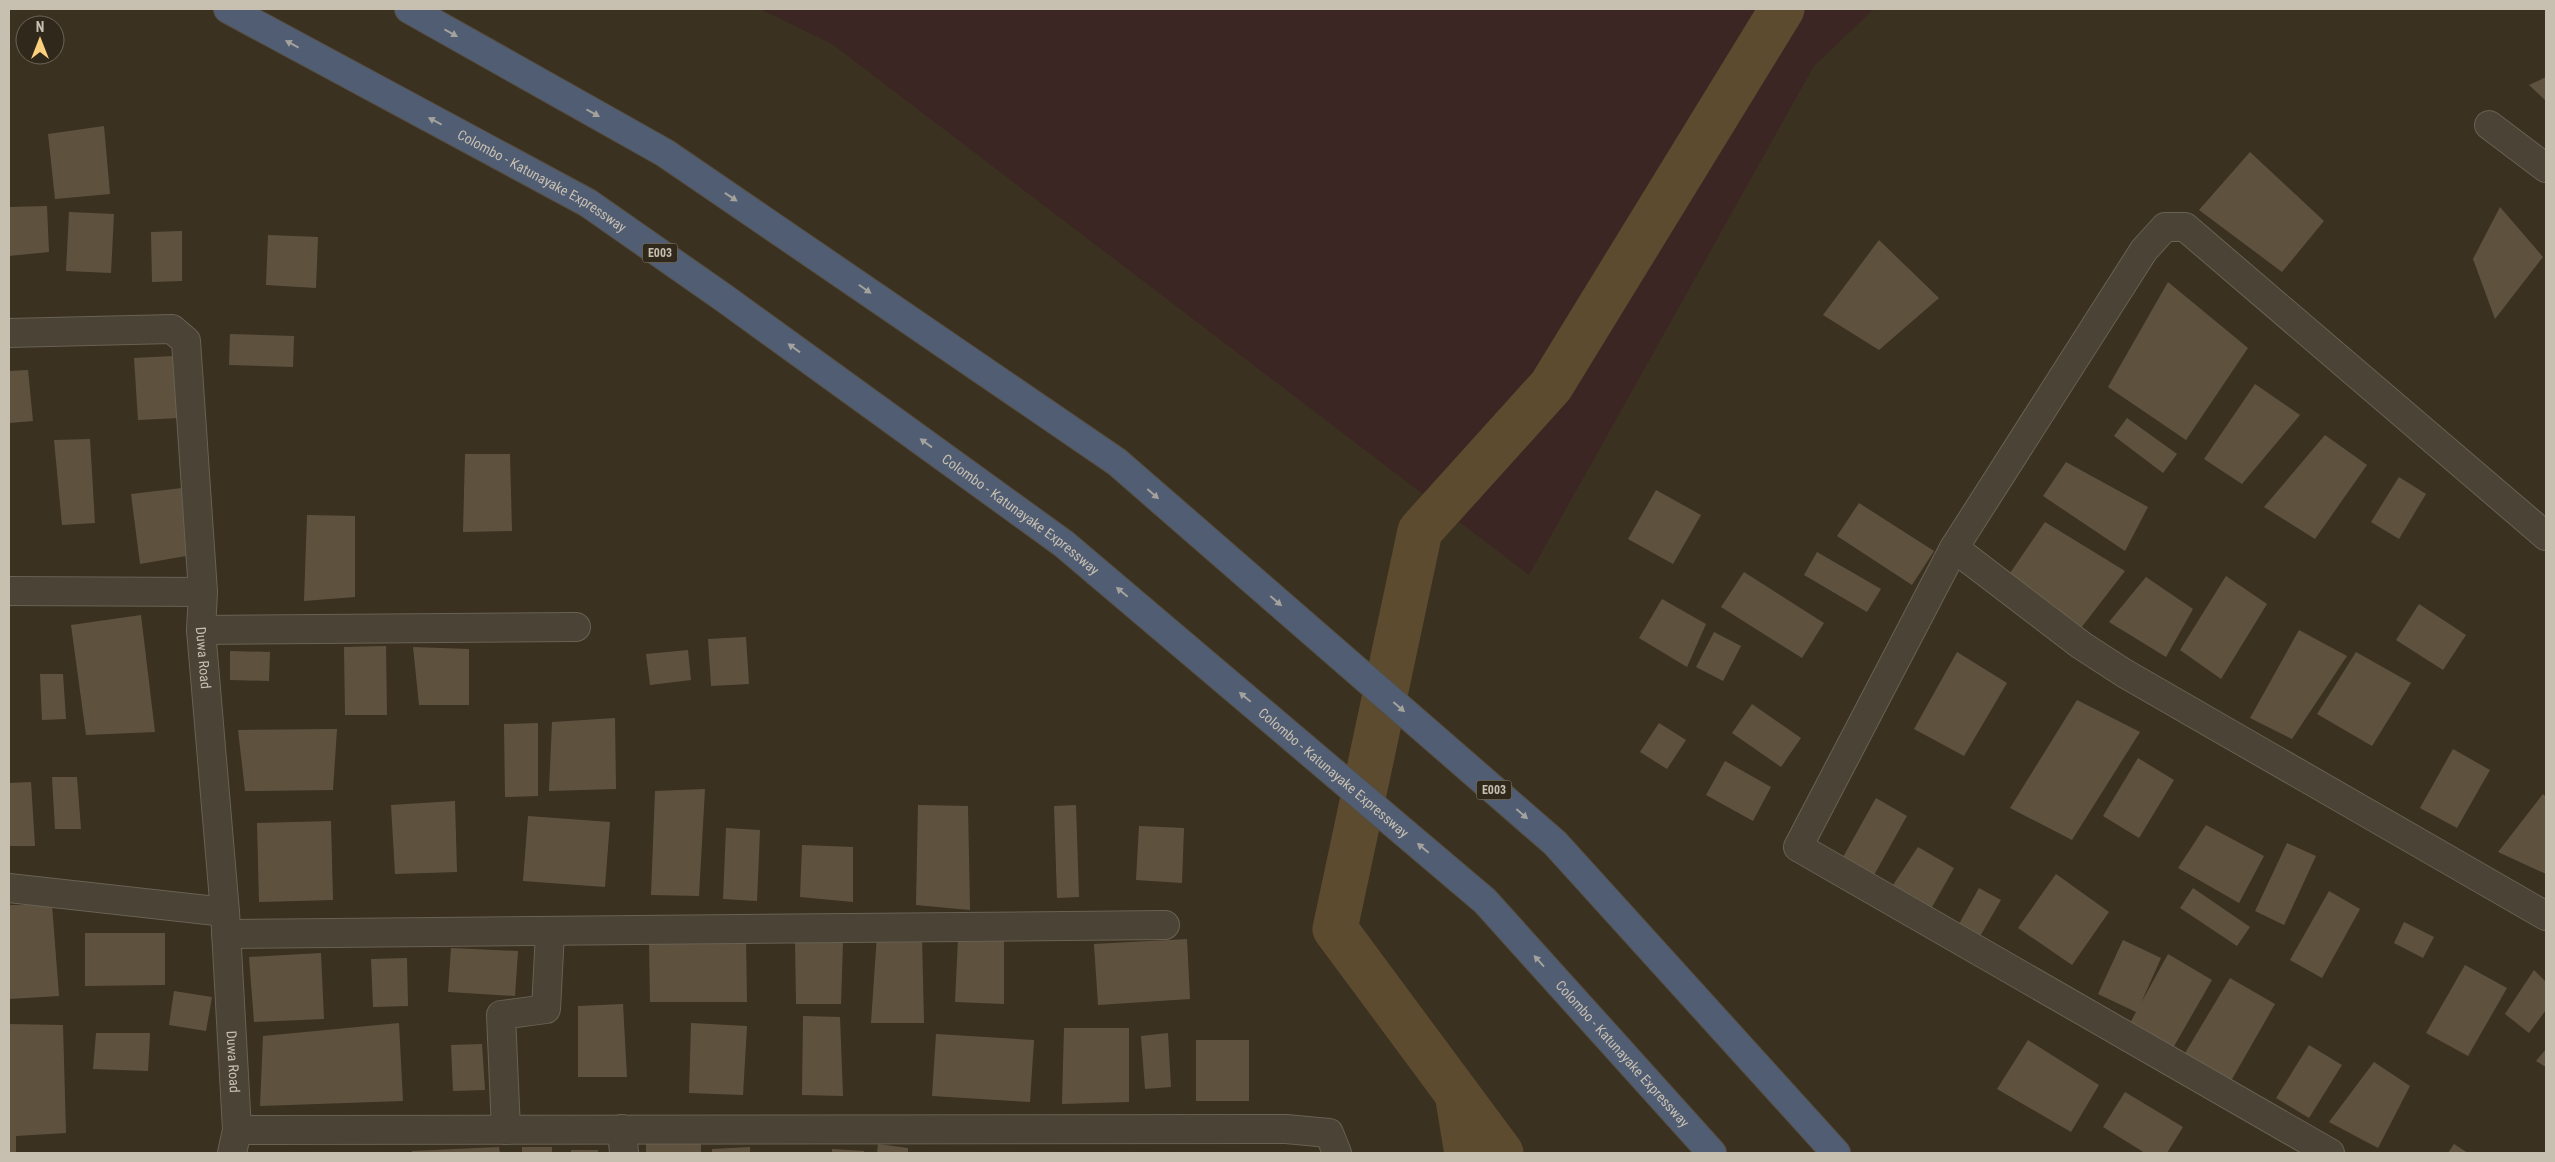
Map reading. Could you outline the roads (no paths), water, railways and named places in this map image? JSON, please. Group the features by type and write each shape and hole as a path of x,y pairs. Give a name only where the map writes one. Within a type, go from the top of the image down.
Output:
{"highway":[{"name":"Colombo - Katunayake Expressway","path":"228,9 588,204 724,298 1064,544 1485,900 1712,1153"},
{"name":"E003","path":"409,9 665,153 1117,462 1555,842 1836,1153"}],"street":[{"path":"2489,125 2546,168"},
{"path":"2330,1153 1798,847 1954,548 2144,250 2165,227 2185,227 2546,536"},
{"name":"Duwa Road","path":"9,333 172,329 186,341 203,592 201,630 225,923 235,1141"},
{"path":"1954,548 2082,645 2124,673 2546,916"},
{"path":"9,591 203,592"},
{"path":"201,630 576,627"},
{"path":"9,888 225,923 550,932 1165,925"},
{"path":"506,1130 501,1015 546,1009 550,932"},
{"path":"235,1141 506,1130 623,1141 1286,1129 1329,1133 1337,1153"}],"waterway":[{"path":"1501,1153 1335,929 1420,531 1551,386 1782,9"}]}
